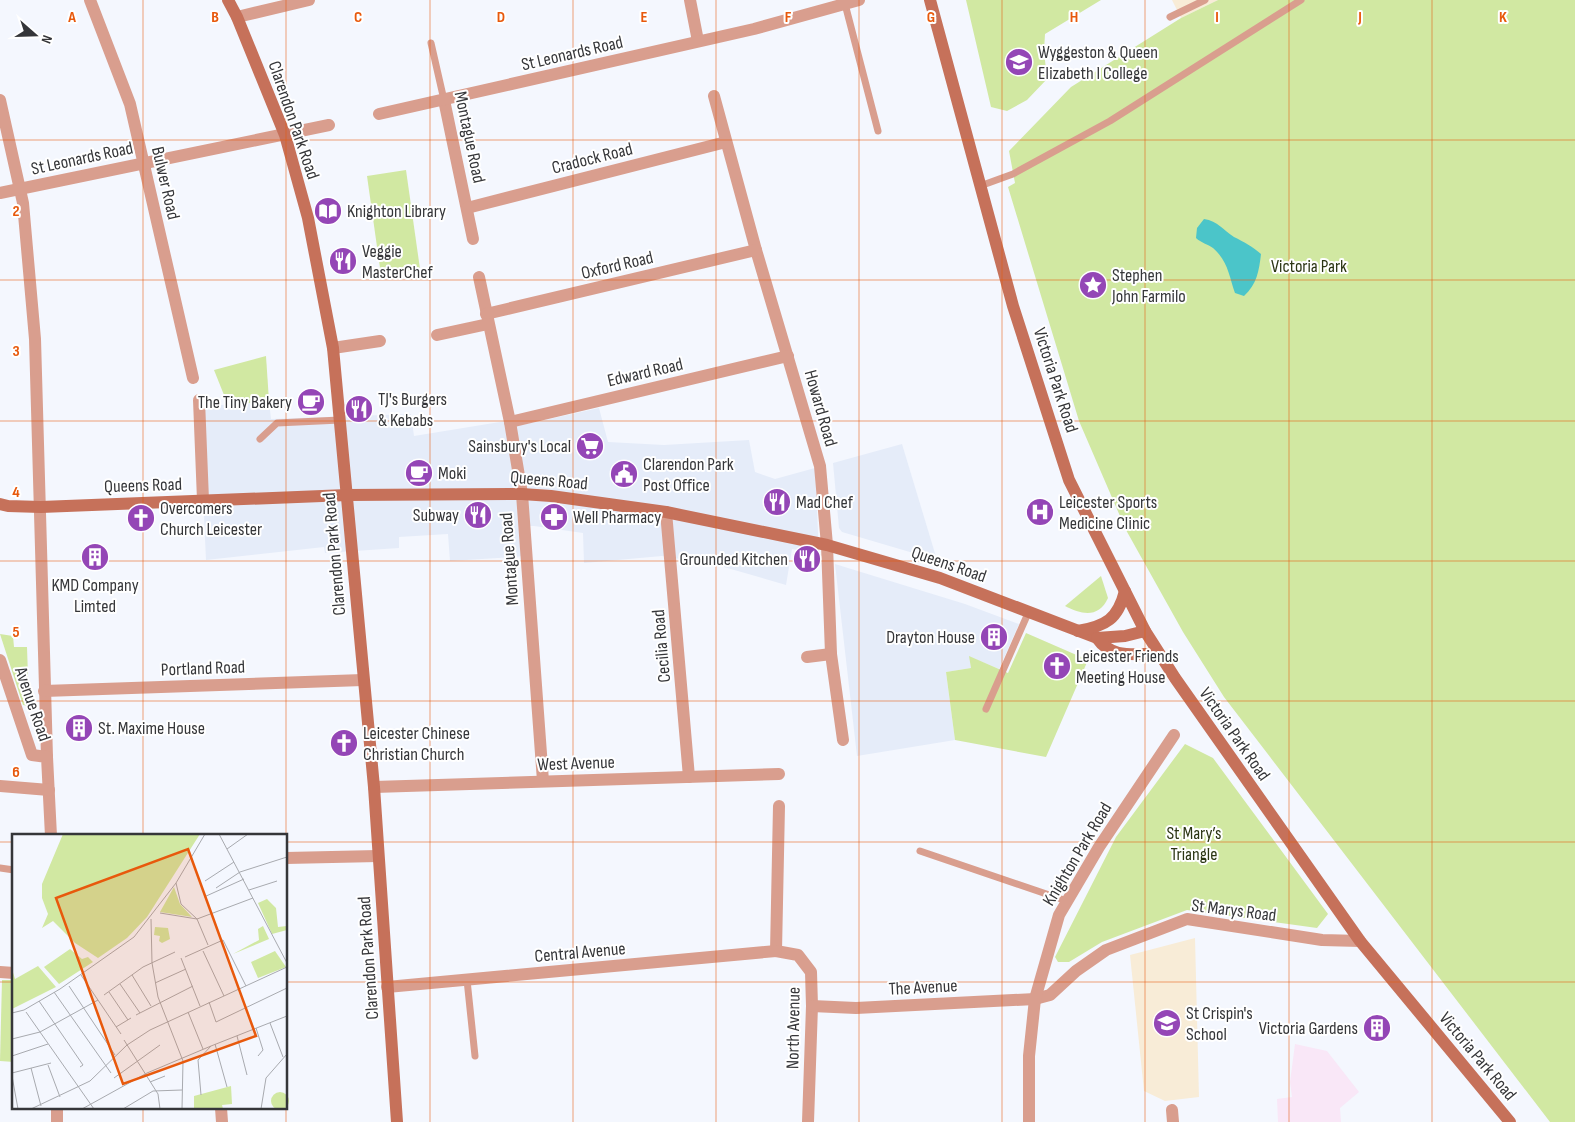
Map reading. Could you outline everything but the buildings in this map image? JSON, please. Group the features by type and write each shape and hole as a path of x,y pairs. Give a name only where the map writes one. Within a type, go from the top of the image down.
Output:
{"street":[{"name":"Bulwer Road","path":"90,0 130,104 193,378"},
{"name":"Clarendon Park Road","path":"228,0 237,17 285,135 308,218 333,348 374,787 397,1122"},
{"path":"237,17 309,0"},
{"path":"690,0 698,41"},
{"name":"St Leonards Road","path":"379,114 698,41 859,0"},
{"name":"Victoria Park Road","path":"930,0 1013,306 1069,480 1144,630 1360,941 1510,1122"},
{"name":"Howard Road","path":"714,96 756,250 820,466 827,545 831,654 843,740"},
{"name":"Montague Road","path":"444,100 473,240"},
{"path":"1,109 23,203 35,340 47,757"},
{"name":"St Leonards Road","path":"0,193 143,162 330,125"},
{"name":"Cradock Road","path":"467,208 726,142"},
{"name":"Oxford Road","path":"437,335 487,319 756,250"},
{"name":"Montague Road","path":"479,277 510,422 522,494 543,781"},
{"path":"333,348 380,341"},
{"name":"Edward Road","path":"510,422 788,356"},
{"path":"199,400 203,500"},
{"name":"Queens Road","path":"0,504 41,507 347,496 522,494 666,512 827,545 940,578 1029,610 1097,638 1125,636 1144,630"},
{"name":"Cecilia Road","path":"666,512 689,777"},
{"path":"1078,631 1101,625 1109,620 1119,609 1125,591"},
{"name":"Queens Road","path":"1097,638 1103,646 1120,655 1159,654"},
{"path":"807,657 831,654"},
{"name":"Avenue Road","path":"0,660 32,755 47,757 51,834"},
{"name":"Portland Road","path":"44,691 363,680"},
{"name":"Knighton Park Road","path":"1029,1122 1029,1056 1035,999 1059,915 1099,847 1174,735"},
{"name":"West Avenue","path":"374,787 779,774"},
{"path":"0,786 49,790"},
{"path":"776,951 778,806"},
{"path":"288,858 378,856"},
{"name":"St Marys Road","path":"1035,999 1050,995 1076,971 1106,950 1187,919 1322,940 1360,941"},
{"name":"Central Avenue","path":"387,987 776,951"},
{"name":"North Avenue","path":"776,951 798,955 811,972 812,1006 808,1122"},
{"name":"The Avenue","path":"812,1006 856,1008 1035,999"}],"lane":[{"path":"1170,17 1205,0"},
{"path":"980,186 1013,174 1110,121 1301,0"},
{"path":"845,4 878,131"},
{"name":"Montague Road","path":"431,43 444,100"},
{"path":"260,439 277,423 340,420"},
{"path":"986,709 1029,610"},
{"path":"920,851 1067,901"},
{"path":"467,980 475,1056"}],"shaded area":[{"path":"1172,0 1218,0 1181,18"},
{"path":"269,401 271,419 411,414 414,436 506,421 522,425 599,408 608,442 664,445 749,440 755,472 775,479 815,468 819,554 792,549 786,585 717,565 662,556 584,563 583,533 525,526 526,555 516,557 450,561 448,534 399,537 399,548 325,553 324,547 206,560 199,407"},
{"path":"902,444 937,560 842,532 839,528 833,463"},
{"path":"835,564 965,604 1019,624 999,669 970,657 971,668 946,672 955,740 857,756"},
{"name":"St Crispin's School","path":"1195,938 1199,1097 1165,1101 1144,1091 1130,955"},
{"path":"1295,1044 1327,1051 1359,1092 1340,1108 1341,1122 1278,1122 1277,1099 1292,1097 1290,1082"}],"green space":[{"name":"Wyggeston & Queen Elizabeth I College","path":"966,0 1101,0 1045,34 1044,51 1047,79 1027,100 1007,111 991,107"},
{"name":"Victoria Park","path":"1218,0 1575,0 1575,1122 1550,1122 1224,697 1183,632 1126,530 1079,421 1008,187 1015,183 1009,151 1071,87 1181,18"},
{"path":"406,170 420,269 381,275 367,176"},
{"path":"266,356 269,401 228,405 214,370"},
{"path":"1101,576 1108,598 1100,609 1095,612 1084,613 1065,606"},
{"path":"1026,633 1088,660 1046,757 955,740 946,672 971,668 969,656 1008,673"},
{"path":"0,634 13,636 14,647 27,647 29,706 23,705"},
{"name":"St Mary’s Triangle","path":"1185,744 1213,758 1328,914 1317,928 1187,910 1102,942 1069,962 1058,962 1055,957 1116,837"},
{"path":"2,980 12,980 12,1062 0,1061"}],"water":[{"path":"1204,219 1217,224 1261,254 1257,277 1252,287 1244,296 1235,293 1227,269 1218,253 1196,238 1197,228"}],"place":[{"name":"Wyggeston & Queen Elizabeth I College","path":"1019,62"},
{"name":"Knighton Library","path":"328,211"},
{"name":"Veggie MasterChef","path":"343,261"},
{"name":"Stephen John Farmilo","path":"1093,285"},
{"name":"The Tiny Bakery","path":"311,402"},
{"name":"TJ's Burgers & Kebabs","path":"359,409"},
{"name":"Sainsbury's Local","path":"590,446"},
{"name":"Moki","path":"419,473"},
{"name":"Clarendon Park Post Office","path":"624,474"},
{"name":"Mad Chef","path":"777,502"},
{"name":"Leicester Sports Medicine Clinic","path":"1040,512"},
{"name":"Subway","path":"478,515"},
{"name":"Well Pharmacy","path":"554,517"},
{"name":"Overcomers Church Leicester","path":"141,518"},
{"name":"KMD Company Limted","path":"95,557"},
{"name":"Grounded Kitchen","path":"807,559"},
{"name":"Drayton House","path":"994,637"},
{"name":"Leicester Friends Meeting House","path":"1057,666"},
{"name":"St. Maxime House","path":"79,728"},
{"name":"Leicester Chinese Christian Church","path":"344,743"},
{"name":"St Crispin's School","path":"1167,1023"},
{"name":"Victoria Gardens","path":"1377,1028"}]}
